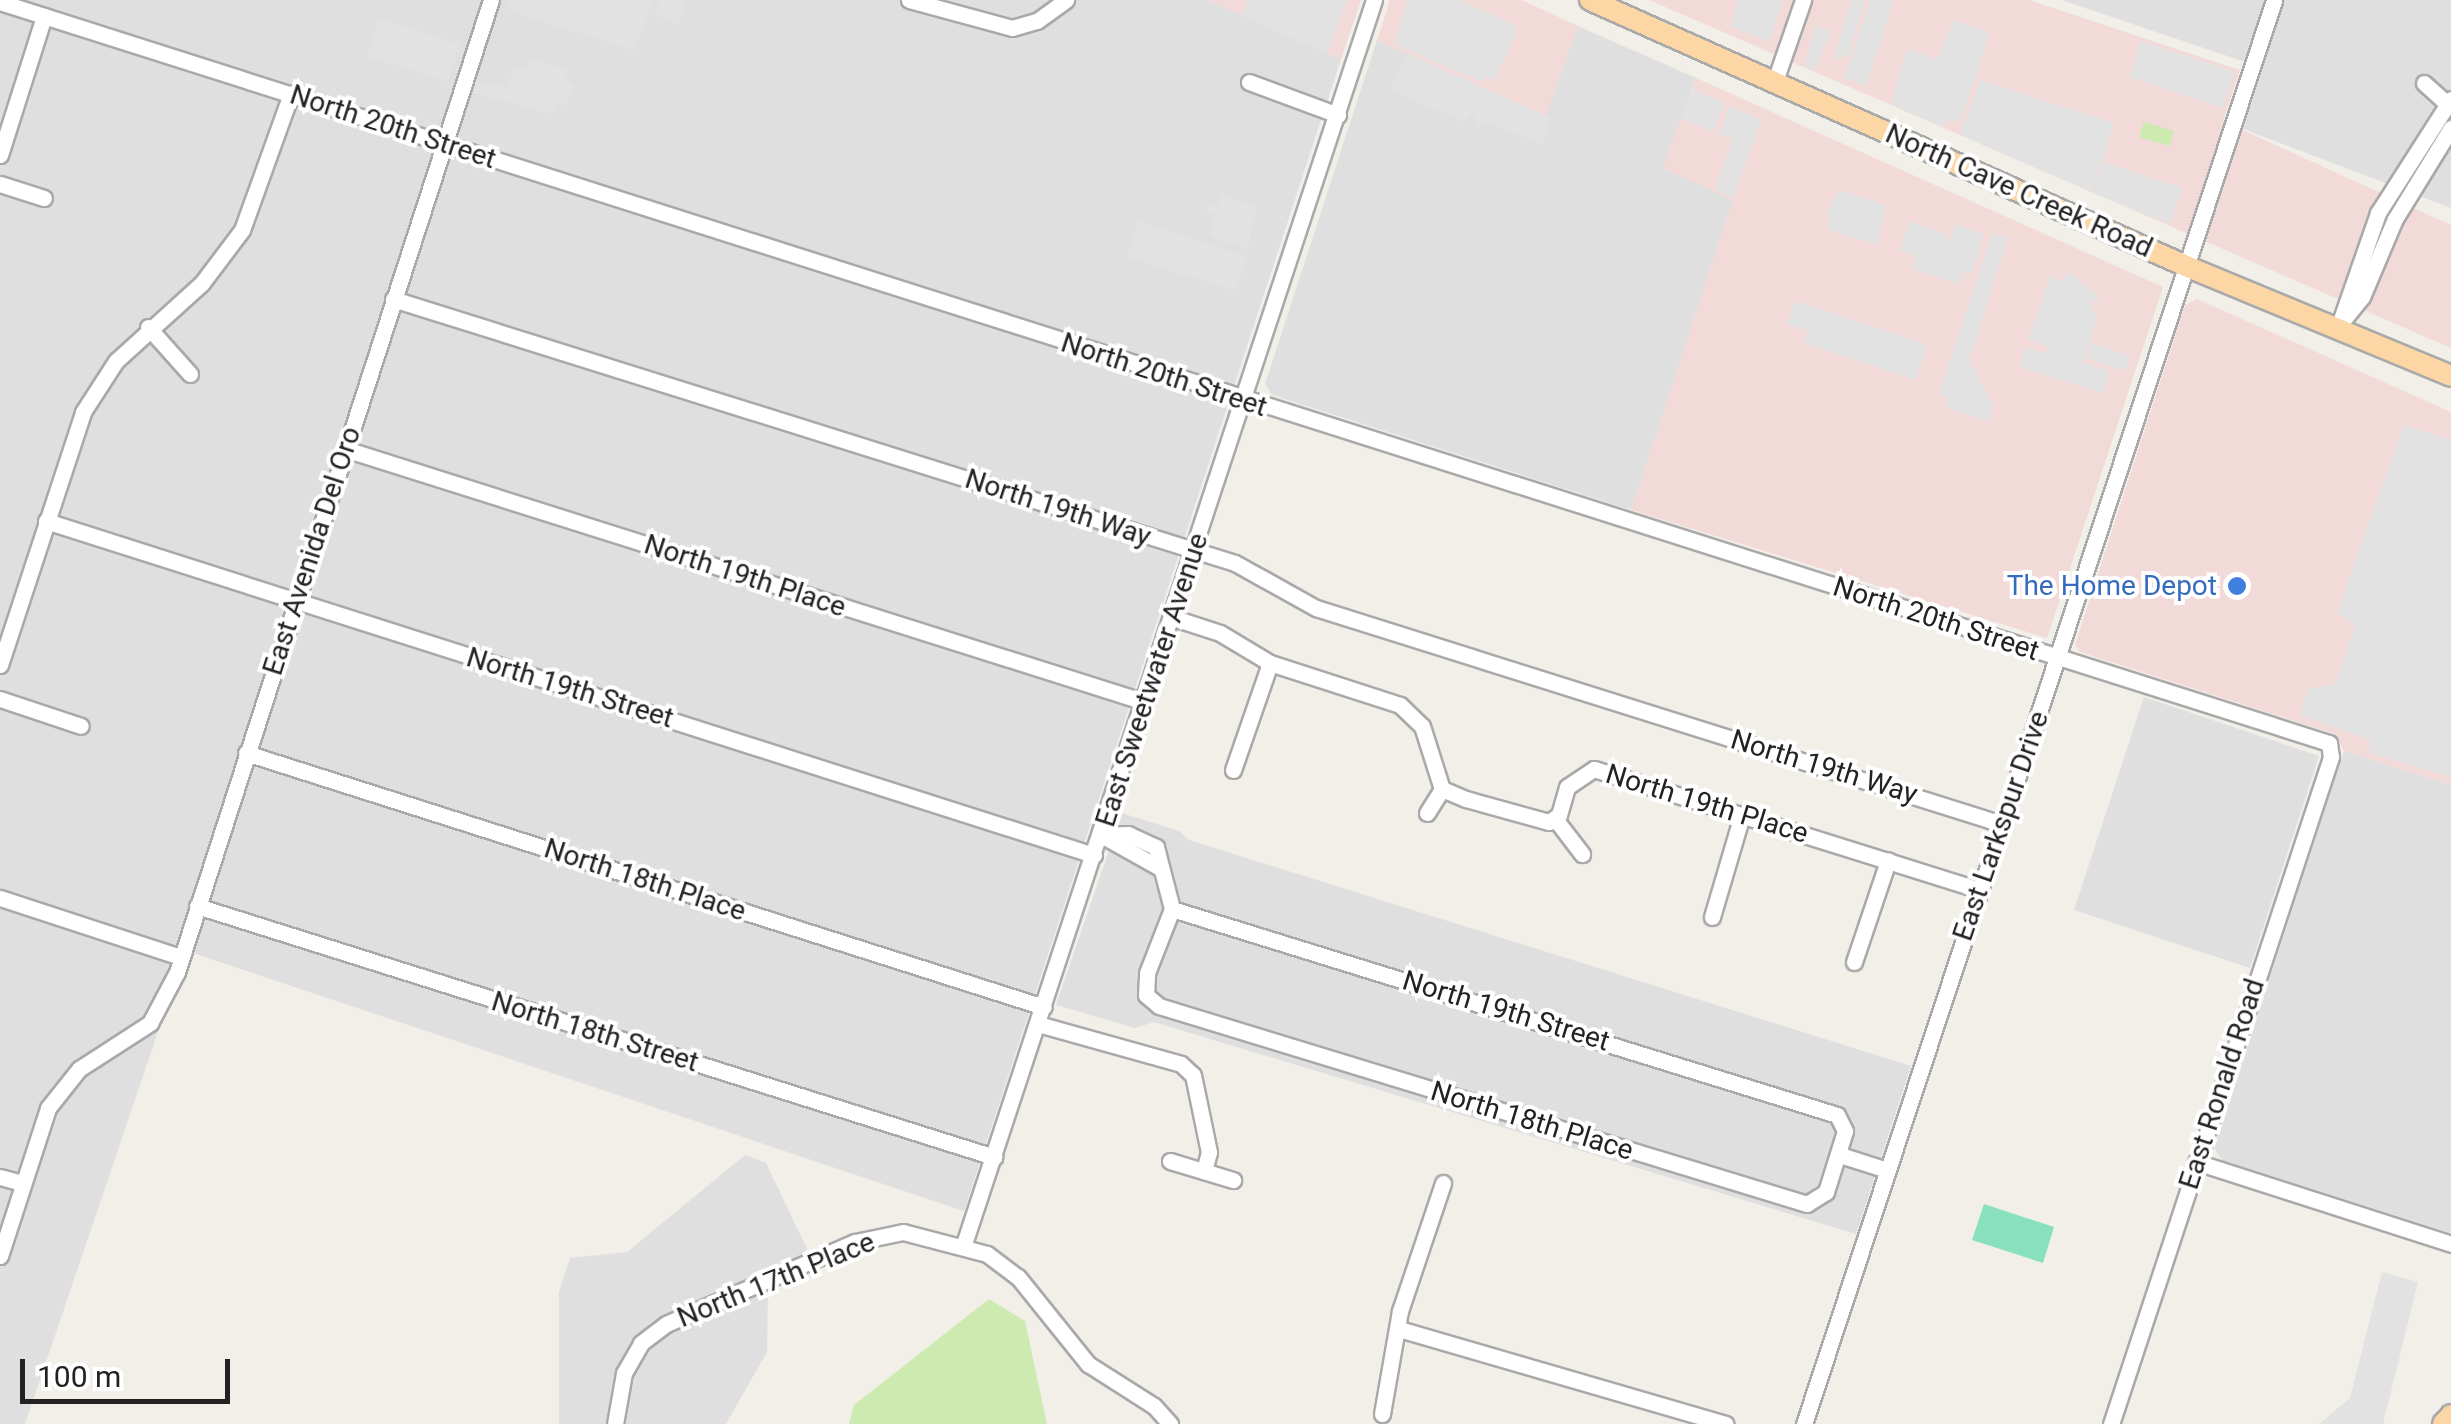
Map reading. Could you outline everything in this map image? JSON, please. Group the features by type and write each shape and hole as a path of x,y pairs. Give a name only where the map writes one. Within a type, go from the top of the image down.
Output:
{"main road":[{"name":"North Cave Creek Road","path":"1590,0 2186,266 2451,376"},
{"path":"2443,1424 2451,1415"}],"street":[{"name":"East Avenida Del Oro","path":"0,1256 23,1183 62,1087 150,1022 181,958 491,0"},
{"path":"908,0 1012,28 1037,21 1066,0"},
{"name":"East Sweetwater Avenue","path":"964,1244 1174,618 1374,0"},
{"path":"1775,81 1803,0"},
{"name":"East Larkspur Drive","path":"1804,1424 2274,0"},
{"name":"North 20th Street","path":"0,2 2329,743"},
{"path":"0,155 44,16"},
{"path":"1249,82 1338,114"},
{"path":"2338,328 2346,290 2378,213 2450,103 2424,83"},
{"path":"0,664 46,521 96,388 148,327 202,283 242,230 292,94"},
{"path":"2338,328 2362,297 2408,194 2451,128"},
{"path":"0,184 44,198"},
{"name":"North 19th Way","path":"394,299 1194,551 1267,576 1316,608 2002,824"},
{"path":"148,327 190,374"},
{"name":"North 19th Place","path":"345,450 1145,702"},
{"name":"North 19th Street","path":"46,521 1094,855"},
{"path":"1174,618 1220,634 1270,663 1400,705 1422,726 1442,789 1427,813"},
{"path":"1233,770 1270,663"},
{"path":"0,699 81,726"},
{"name":"East Ronald Road","path":"2111,1424 2331,757 2329,743"},
{"name":"North 18th Place","path":"246,753 1044,1007"},
{"name":"North 19th Place","path":"1556,820 1567,787 1594,769 1980,890"},
{"path":"1442,789 1556,820 1582,854"},
{"path":"1712,918 1742,814"},
{"path":"1101,835 1146,840 1160,868 1172,909"},
{"path":"1854,962 1888,861"},
{"path":"0,898 181,958"},
{"name":"North 18th Street","path":"197,906 994,1157"},
{"name":"North 19th Street","path":"1172,909 1837,1115 1846,1122 1840,1155"},
{"name":"North 18th Place","path":"1172,909 1148,974 1149,1002 1807,1204 1826,1192 1840,1155"},
{"path":"1038,1024 1181,1064 1193,1076 1208,1152 1204,1171"},
{"path":"1840,1155 1887,1170"},
{"path":"1170,1161 1233,1180"},
{"path":"2196,1162 2451,1244"},
{"path":"0,1176 23,1183"},
{"path":"1382,1414 1399,1329 1444,1183"},
{"name":"North 17th Place","path":"615,1424 624,1372 641,1342 666,1324 855,1242 902,1232 964,1244 1018,1277 1088,1364 1154,1406 1170,1424"},
{"path":"1399,1329 1725,1424"}],"shaded area":[{"path":"0,0 1208,0 1341,59 964,1211 193,953 159,1029 25,1424 0,1424"},
{"path":"512,0 653,0 634,51 508,10"},
{"path":"660,0 686,0 678,25 655,15"},
{"path":"1208,0 1361,0 1341,59"},
{"path":"1248,0 1347,0 1327,53 1241,16"},
{"path":"1390,0 1522,0 1578,26 1546,116 1377,40"},
{"path":"1407,0 1460,0 1518,27 1495,80 1485,76 1482,82 1394,44"},
{"path":"1649,0 2029,0 2240,70 2223,121 2451,225 2451,348"},
{"path":"1738,0 1783,0 1770,41 1730,27"},
{"path":"1852,0 1866,0 1848,56 1833,59"},
{"path":"1870,0 1894,0 1866,85 1844,78"},
{"path":"2061,0 2451,0 2451,208 2243,129 2263,68"},
{"path":"379,18 460,44 448,82 367,56"},
{"path":"1954,20 1990,32 1960,123 1948,118 1944,127 1891,104 1907,49 1937,59"},
{"path":"1815,25 1831,31 1814,69 1804,66"},
{"path":"1578,26 1696,78 1663,167 1734,198 1631,510 1272,395 1265,384 1377,40 1546,115"},
{"path":"2141,41 2235,72 2223,108 2129,77"},
{"path":"1408,55 1551,118 1542,145 1487,122 1478,126 1473,113 1463,122 1389,89"},
{"path":"531,58 567,70 564,82 573,85 566,106 556,103 552,114 472,92 476,81 506,88 515,65 527,69"},
{"path":"1696,78 2163,287 2047,638 1631,510 1733,200 1662,168"},
{"path":"1980,80 2114,123 2092,192 1960,135"},
{"path":"1692,89 1724,103 1713,132 1681,119"},
{"path":"1729,106 1761,120 1733,198 1715,189 1733,139 1719,134"},
{"path":"2103,162 2182,188 2170,224 2093,193"},
{"path":"1840,190 1886,205 1877,245 1827,229 1831,218 1825,216"},
{"path":"1222,195 1256,206 1248,249 1209,236 1216,215 1205,211 1207,204 1218,207"},
{"path":"1138,221 1247,256 1236,291 1127,257"},
{"path":"1910,221 1948,234 1948,245 1955,224 1984,234 1971,274 1963,272 1959,284 1912,269 1916,256 1900,250"},
{"path":"1992,233 2008,238 1969,360 1993,406 1988,421 1945,408 1948,397 1939,394"},
{"path":"2068,272 2097,295 2098,302 2090,302 2097,317 2083,363 2109,371 2102,393 2019,367 2025,348 2046,354 2048,346 2028,340 2050,276 2062,282"},
{"path":"2197,299 2451,412 2451,785 2344,751 2335,734 2080,652 2075,645 2185,305"},
{"path":"1795,301 1927,344 1916,380 1804,343 1808,331 1787,324"},
{"path":"2092,343 2130,356 2125,371 2087,358"},
{"path":"2404,425 2451,440 2451,777 2369,753 2370,740 2300,715 2308,689 2335,684 2355,626 2337,612"},
{"path":"2144,697 2319,756 2250,968 2074,910"},
{"path":"2344,751 2451,785 2451,1233 2222,1160 2214,1148"},
{"path":"1122,813 1179,831 1189,840 1911,1066 1856,1234 1154,1022 1135,1028 1056,1005"},
{"path":"745,1155 766,1163 807,1249 768,1293 767,1352 726,1424 559,1424 559,1292 570,1258 627,1252"},
{"path":"2382,1272 2418,1282 2383,1424 2319,1424 2350,1398"}],"green space":[{"path":"2144,122 2174,131 2170,146 2139,137"},
{"path":"1984,1204 2054,1227 2043,1263 1972,1240"},
{"path":"989,1299 1025,1321 1047,1424 849,1424 854,1405"}],"place":[{"name":"The Home Depot","path":"2237,586"}]}
